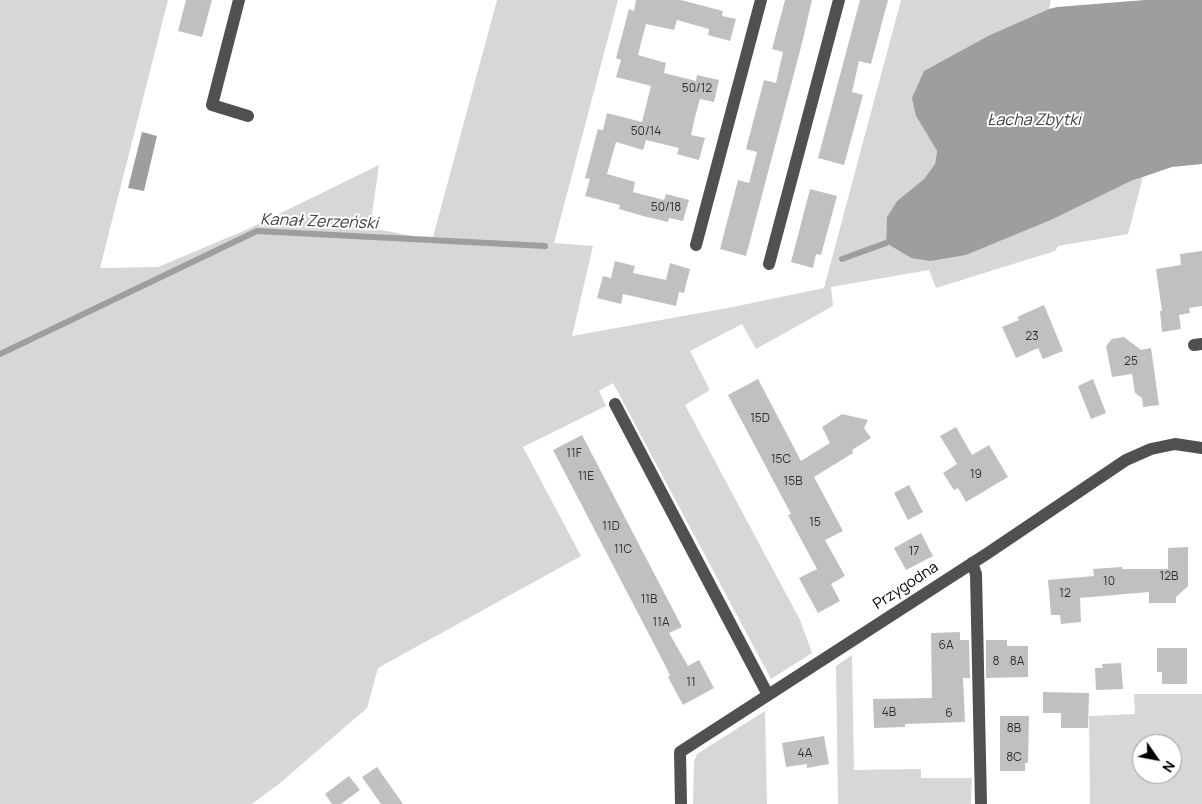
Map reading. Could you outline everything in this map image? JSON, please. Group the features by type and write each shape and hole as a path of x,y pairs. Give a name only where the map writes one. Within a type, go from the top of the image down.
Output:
{"street":[{"path":"239,0 212,105 248,116"},
{"path":"696,245 761,0"},
{"path":"769,264 838,0"},
{"path":"615,404 768,695"},
{"name":"Przygodna","path":"681,804 680,752 972,563 1126,460 1151,449 1175,444 1202,448"},
{"path":"972,563 976,574 981,804"}],"shaded area":[{"path":"0,0 168,0 100,268 158,267 248,229 379,165 370,228 413,236 433,237 497,0 618,0 554,243 593,246 572,336 733,307 824,288 901,0 1051,0 1049,9 990,35 916,116 937,151 935,164 924,179 897,201 887,217 886,243 911,258 966,255 1051,220 1143,177 1128,234 1058,246 1055,251 936,288 929,270 831,287 833,306 756,349 742,324 690,351 710,390 685,405 800,620 812,653 771,679 613,383 599,391 606,406 523,447 581,556 378,668 367,708 280,783 252,804 0,804"},
{"path":"852,655 854,770 921,769 921,778 972,778 971,804 838,804 836,666"},
{"path":"1134,694 1202,694 1202,804 1090,804 1089,716 1135,714"},
{"path":"765,711 767,804 693,804 694,762 697,754"}],"water":[{"name":"Łacha Zbytki","path":"1145,0 1202,0 1202,164 1172,167 1131,181 1051,220 966,255 930,261 911,258 886,243 887,217 897,201 924,179 935,164 937,151 916,116 912,98 924,71 990,35 1049,9"},
{"path":"142,132 157,136 144,191 128,188"}],"building":[{"path":"186,0 212,0 202,37 178,31"},
{"path":"636,0 681,0 723,11 722,16 736,19 730,41 708,35 709,29 677,20 674,30 646,24 642,39 638,55 666,63 664,73 696,81 697,75 719,80 714,102 700,99 695,117 691,135 705,138 699,160 677,154 679,148 646,140 643,150 616,142 607,174 635,182 633,192 664,200 666,194 689,200 683,221 669,218 668,222 643,216 619,209 620,205 585,196 590,179 585,178 598,129 603,130 607,113 642,122 651,86 616,77 621,60 616,58 629,9 634,11"},
{"path":"785,0 812,0 746,256 720,249 738,180 749,183 757,152 746,149 764,80 776,83 783,52 772,49"},
{"path":"860,0 888,0 871,64 859,61 852,92 863,95 844,165 818,158"},
{"path":"810,189 837,196 821,255 816,254 813,268 791,262"},
{"path":"1202,251 1202,306 1189,308 1190,313 1179,315 1181,329 1162,332 1160,311 1162,311 1156,269 1181,265 1180,254"},
{"path":"615,261 635,266 633,273 666,280 670,263 690,269 684,293 679,292 676,306 623,294 621,304 597,298 603,276 611,278"},
{"path":"1044,305 1063,351 1043,359 1038,348 1016,358 1002,327 1019,320 1017,317"},
{"path":"1124,337 1141,350 1151,348 1159,405 1143,407 1142,398 1135,393 1132,374 1112,377 1106,346 1112,339"},
{"path":"758,379 801,461 830,443 822,427 842,414 868,420 864,428 871,438 852,450 853,453 814,477 843,531 825,540 845,576 831,584 840,601 818,613 799,578 817,569 788,515 791,514 728,395"},
{"path":"1093,379 1106,413 1091,419 1078,386"},
{"path":"956,427 972,455 989,445 1008,477 966,502 958,488 954,490 943,473 957,464 940,436"},
{"path":"582,435 682,627 669,633 688,666 699,660 714,688 683,705 668,677 670,676 666,667 553,450"},
{"path":"909,485 923,512 908,520 894,493"},
{"path":"921,533 933,556 906,570 894,548"},
{"path":"1188,547 1188,586 1176,597 1176,603 1149,603 1149,592 1080,598 1081,622 1061,624 1060,615 1051,615 1048,580 1094,576 1093,569 1122,567 1122,569 1168,569 1168,548"},
{"path":"960,632 960,640 969,640 970,678 963,678 965,722 905,724 905,727 874,728 873,699 932,698 931,633"},
{"path":"986,640 1007,640 1007,646 1028,646 1028,677 986,678"},
{"path":"1157,648 1187,648 1187,684 1162,684 1162,672 1157,672"},
{"path":"1121,663 1123,689 1096,690 1095,668 1103,668 1102,664"},
{"path":"1043,692 1089,693 1088,728 1061,728 1061,713 1043,713"},
{"path":"1000,716 1029,716 1028,763 1025,763 1025,771 1000,771"},
{"path":"824,736 829,764 807,768 807,764 786,767 782,743"},
{"path":"377,767 403,804 381,804 362,777"},
{"path":"349,776 360,790 341,804 332,804 325,794"}],"waterway":[{"name":"Kanał Zerzeński","path":"0,354 257,231 545,246"},
{"name":"Kanał Zerzeński","path":"842,259 886,243"}]}
